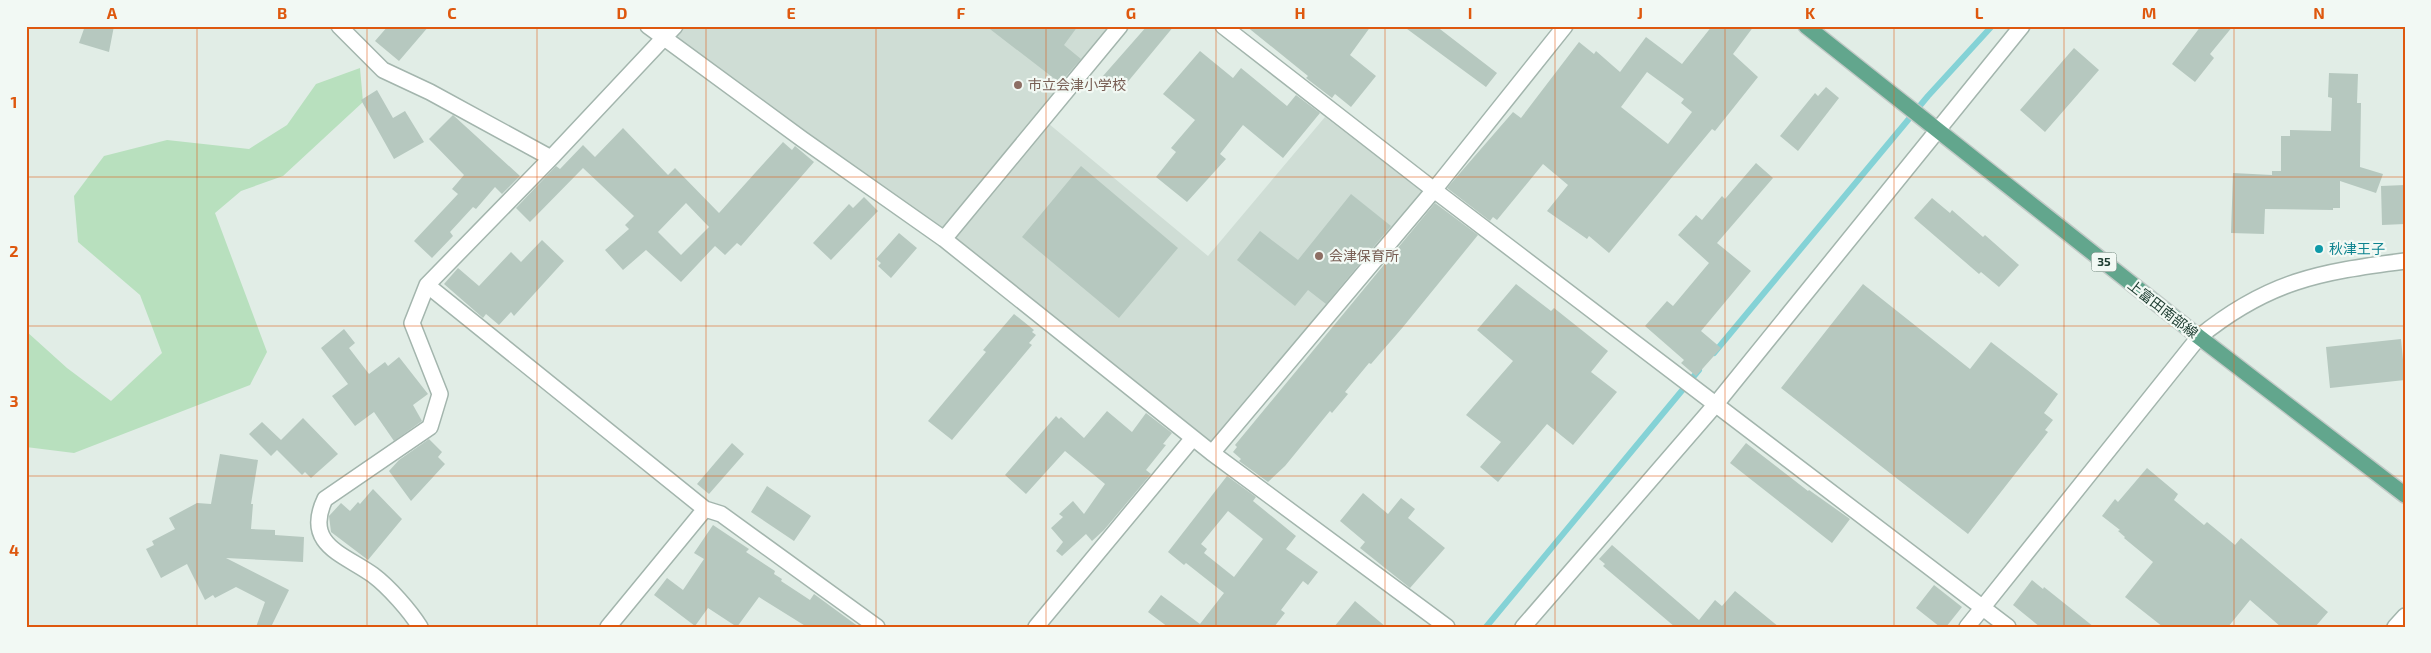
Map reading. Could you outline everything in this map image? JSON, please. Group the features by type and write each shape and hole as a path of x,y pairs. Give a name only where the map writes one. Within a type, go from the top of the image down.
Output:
{"main road":[{"name":"上富田南部線","path":"1806,26 2199,337 2405,495"}],"street":[{"path":"339,26 383,70 430,92 551,158"},
{"path":"648,26 944,239 1212,453 1447,627"},
{"path":"420,627 414,617 374,576 330,549 320,533 317,515 324,500 430,427 440,394 412,323 427,285 551,158 675,26"},
{"path":"944,239 1120,26"},
{"path":"1223,26 1434,190 2008,627"},
{"path":"1212,453 1434,190 1565,26"},
{"path":"1523,627 1716,404 2022,26"},
{"path":"1967,627 2199,337 2226,315 2250,301 2292,282 2340,269 2405,261"},
{"path":"427,285 705,509 721,514 877,627"},
{"path":"1036,627 1193,438"},
{"path":"608,627 705,509"},
{"path":"2395,627 2405,616"}],"shaded area":[{"path":"675,26 1120,26 1043,119 1208,256 1325,117 1423,192 1211,449 944,239 664,39"}],"green space":[{"path":"360,68 363,102 283,176 241,191 215,213 267,352 250,385 74,453 26,447 26,331 67,368 111,401 162,353 140,295 78,242 74,196 104,156 167,140 249,149 287,125 316,84"}],"building":[{"path":"85,26 114,26 109,52 79,43"},
{"path":"388,26 429,26 399,61 375,41"},
{"path":"986,26 1078,26 1064,45 1081,59 1060,83"},
{"path":"1147,26 1174,26 1121,90 1103,76"},
{"path":"1246,26 1371,26 1350,55 1376,76 1351,107 1335,94 1332,98 1306,78 1308,76"},
{"path":"1403,26 1436,26 1497,73 1486,87"},
{"path":"1712,26 1754,26 1733,54 1758,77 1715,131 1712,129 1609,253 1589,236 1587,239 1547,211 1568,185 1543,164 1497,220 1493,217 1490,221 1447,188 1513,112 1521,118 1579,42 1594,54 1596,51 1620,72 1646,37 1682,64","holes":["1647,72 1684,99 1681,103 1692,112 1668,144 1621,107"]},
{"path":"2201,26 2233,26 2210,54 2214,58 2195,82 2172,64"},
{"path":"2074,48 2099,70 2045,132 2020,110"},
{"path":"1200,51 1233,78 1241,68 1287,106 1296,95 1320,113 1283,158 1243,125 1220,154 1226,159 1187,202 1156,177 1176,152 1171,148 1195,120 1163,94"},
{"path":"2329,73 2358,74 2357,103 2361,103 2360,167 2383,174 2376,193 2340,181 2340,208 2333,208 2333,210 2265,209 2264,234 2231,233 2233,173 2272,175 2272,171 2281,171 2281,136 2290,136 2290,130 2331,131 2332,98 2328,97"},
{"path":"1826,87 1839,98 1798,151 1780,136 1815,93 1818,96"},
{"path":"377,90 393,118 405,111 424,142 394,159 361,100"},
{"path":"453,115 520,176 502,194 495,187 476,209 473,207 450,232 453,236 432,258 414,241 458,194 452,189 464,175 429,139"},
{"path":"623,128 668,175 675,168 719,213 783,142 792,150 795,146 814,162 741,246 737,243 725,255 715,246 681,282 646,250 623,270 605,250 629,229 625,225 634,216 583,168 530,222 516,208 556,166 560,169 583,145 595,157","holes":["686,203 709,227 681,255 658,232"]},
{"path":"1756,163 1773,178 1717,243 1751,271 1701,331 1721,348 1696,376 1681,363 1684,360 1645,326 1667,301 1673,306 1709,263 1678,235 1696,215 1702,220 1722,196 1725,199"},
{"path":"1081,166 1178,248 1119,318 1022,237"},
{"path":"2405,185 2405,224 2382,225 2381,186"},
{"path":"1351,194 1391,226 1326,304 1308,290 1295,306 1237,260 1260,231 1298,260"},
{"path":"864,197 878,211 831,260 813,243 849,204 853,208"},
{"path":"1932,198 1950,213 1952,210 1983,237 1985,235 2019,265 1999,287 1981,272 1979,274 1914,218"},
{"path":"1435,203 1478,235 1403,327 1345,392 1348,394 1332,413 1330,411 1285,466 1268,482 1239,461 1241,459 1233,452 1237,447 1235,445"},
{"path":"899,233 917,248 891,278 878,266 881,263 876,259"},
{"path":"542,240 564,261 514,316 511,312 499,325 486,314 483,318 444,284 458,268 479,286 511,252 521,262"},
{"path":"1516,284 1551,311 1554,308 1608,351 1591,372 1617,392 1573,445 1547,424 1498,482 1480,467 1501,442 1466,415 1513,361 1477,330"},
{"path":"1863,284 1970,369 1991,342 2058,394 2044,413 2053,420 2045,430 2048,432 1968,534 1781,388"},
{"path":"1014,314 1034,330 1032,332 1036,335 1029,343 1032,345 952,440 928,421 986,352 983,350"},
{"path":"344,329 355,343 349,348 369,374 385,362 388,366 399,357 428,394 413,405 422,421 394,441 374,412 355,426 332,396 348,384 321,348"},
{"path":"2401,339 2405,380 2330,388 2326,347"},
{"path":"1107,411 1132,432 1146,413 1172,433 1163,444 1166,445 1146,470 1151,474 1104,530 1092,541 1086,534 1062,556 1056,551 1063,542 1051,528 1063,517 1059,514 1073,501 1084,514 1105,484 1065,451 1026,494 1005,475 1056,416 1059,419 1061,417 1084,438"},
{"path":"303,418 338,454 311,478 305,472 302,475 277,450 271,456 249,434 262,422 281,440"},
{"path":"429,439 442,452 438,457 445,464 411,501 389,471 399,460"},
{"path":"732,443 744,454 709,494 697,484"},
{"path":"1746,443 1808,491 1850,519 1832,543 1730,463"},
{"path":"220,454 258,460 251,504 253,504 251,529 275,530 275,535 304,537 303,562 226,558 289,590 271,627 256,627 265,602 236,587 215,598 213,595 205,600 187,564 161,578 146,549 154,545 152,541 175,529 169,518 197,503 211,504"},
{"path":"2147,468 2178,494 2174,500 2204,525 2207,522 2235,545 2241,538 2328,612 2315,627 2281,627 2250,600 2228,627 2163,627 2125,597 2153,562 2124,538 2118,531 2120,530 2102,516 2115,499 2118,502"},
{"path":"1227,476 1256,497 1253,501 1296,536 1286,549 1318,572 1308,585 1303,581 1281,610 1285,613 1274,627 1168,627 1148,612 1161,595 1200,624 1224,593 1186,563 1184,565 1168,552","holes":["1228,511 1263,539 1234,577 1204,553 1207,549 1201,544"]},
{"path":"767,486 811,516 794,541 751,512"},
{"path":"373,489 402,519 368,560 331,532 329,516 341,503 350,511 358,502 360,504"},
{"path":"1363,493 1388,514 1401,498 1415,509 1408,518 1445,548 1410,588 1360,548 1365,542 1340,521"},
{"path":"713,525 749,549 746,552 775,571 774,574 782,579 781,581 810,600 814,594 859,627 807,627 759,597 737,627 708,608 695,626 654,595 667,578 683,590 704,559 694,553"},
{"path":"1612,545 1699,620 1715,600 1722,606 1735,591 1779,627 1675,627 1603,566 1605,564 1599,559"},
{"path":"2032,580 2043,589 2044,587 2094,627 2040,627 2013,605"},
{"path":"1934,585 1962,607 1946,627 1940,627 1916,608"},
{"path":"1355,601 1386,627 1334,627"}],"waterway":[{"path":"1714,353 1928,96 1992,26"},
{"path":"1486,627 1699,370"}],"place":[{"name":"市立会津小学校","path":"1018,85"},
{"name":"秋津王子","path":"2319,249"},
{"name":"会津保育所","path":"1319,256"}]}
